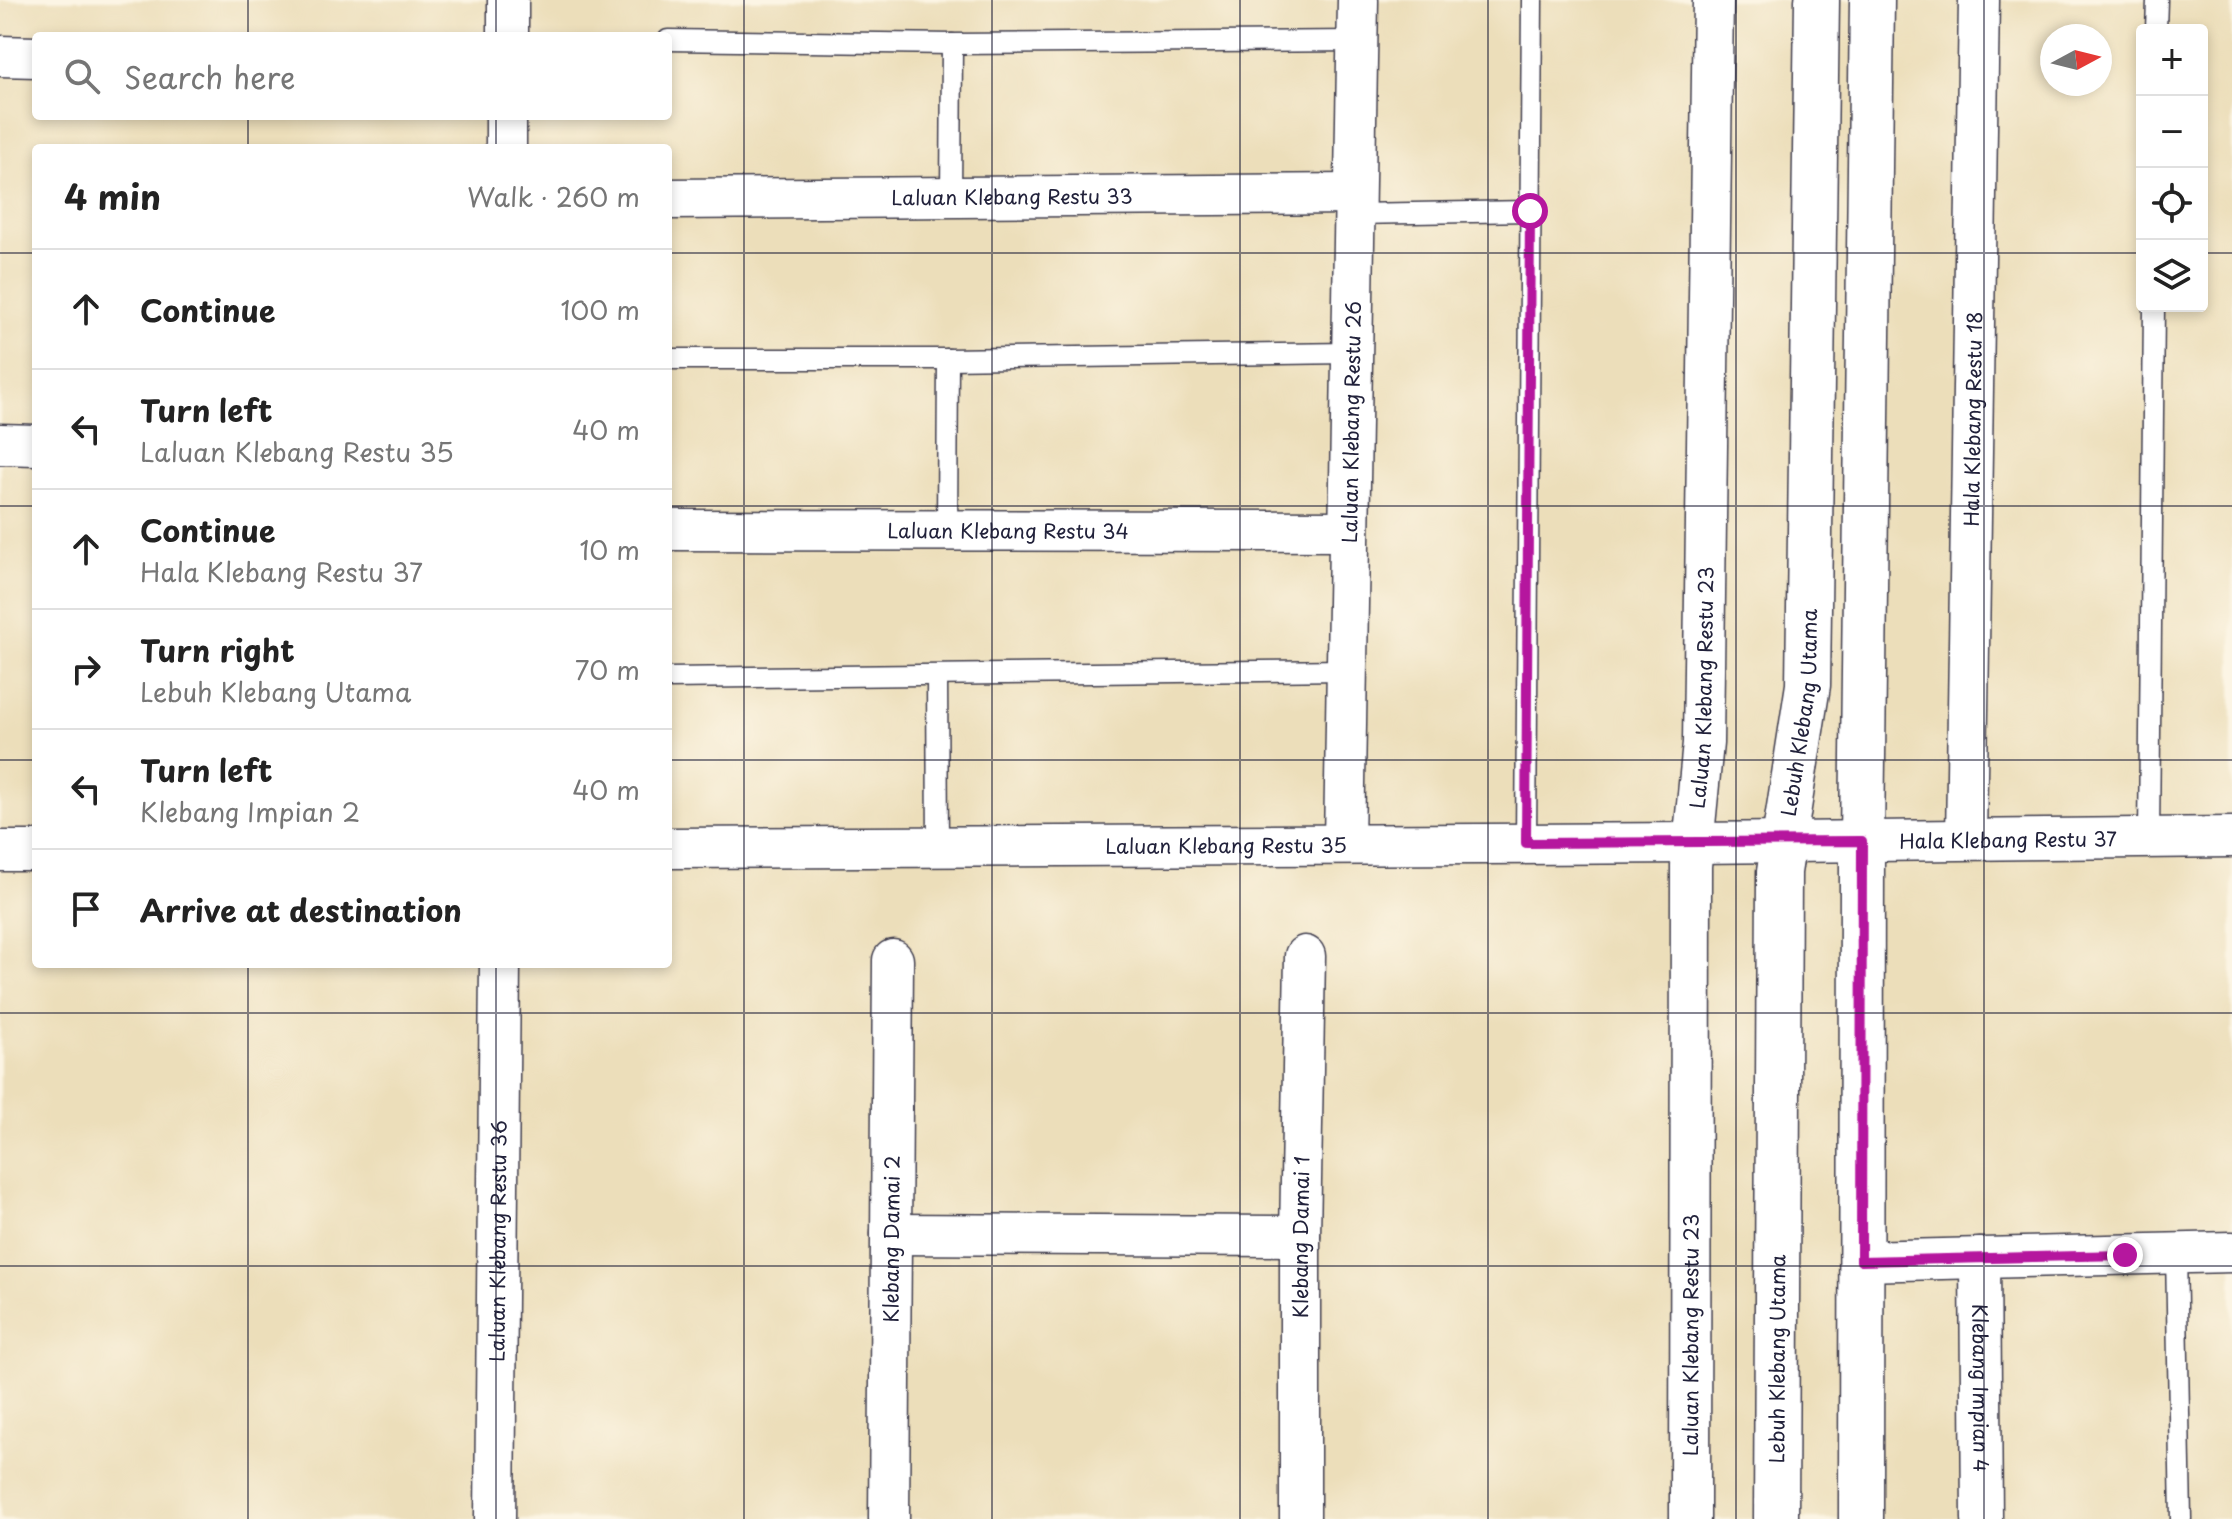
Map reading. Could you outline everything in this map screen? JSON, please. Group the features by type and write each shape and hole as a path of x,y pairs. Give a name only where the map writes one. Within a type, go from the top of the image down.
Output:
{"street":[{"path":"508,0 508,32"},
{"name":"Laluan Klebang Restu 26","path":"1344,844 1358,0"},
{"name":"Laluan Klebang Restu 23","path":"1690,1519 1691,882 1703,743 1713,0"},
{"name":"Lebuh Klebang Utama","path":"1776,1519 1779,872 1808,670 1817,0"},
{"path":"1861,1519 1862,841 1872,0"},
{"name":"Hala Klebang Restu 18","path":"1966,839 1979,0"},
{"path":"0,56 32,57"},
{"path":"506,120 506,144"},
{"name":"Laluan Klebang Restu 33","path":"672,199 1354,204"},
{"path":"0,444 32,445"},
{"name":"Laluan Klebang Restu 34","path":"672,530 1347,531"},
{"name":"Hala Klebang Restu 37","path":"1783,842 2232,837"},
{"name":"Laluan Klebang Restu 35","path":"672,848 1783,842"},
{"path":"0,851 32,851"},
{"name":"Klebang Damai 1","path":"1300,1519 1300,1236 1305,956"},
{"name":"Klebang Damai 2","path":"889,1519 893,960"},
{"name":"Laluan Klebang Restu 36","path":"495,1519 500,968"},
{"path":"891,1234 1300,1236"},
{"path":"1861,1261 2232,1252"},
{"name":"Klebang Impian 4","path":"1980,1258 1982,1519"}],"lane":[{"path":"1526,843 1532,0"},
{"path":"2156,24 2157,0"},
{"path":"672,40 952,44 1357,41"},
{"path":"951,199 952,44"},
{"path":"1354,204 1530,211"},
{"path":"2149,838 2154,312"},
{"path":"672,359 948,359 1350,353"},
{"path":"947,530 948,359"},
{"path":"672,678 1346,670"},
{"path":"937,676 938,846"},
{"path":"2176,1253 2181,1519"}],"route":[{"path":"1530,211 1526,843 1862,841 1861,1261 2125,1255"}]}
